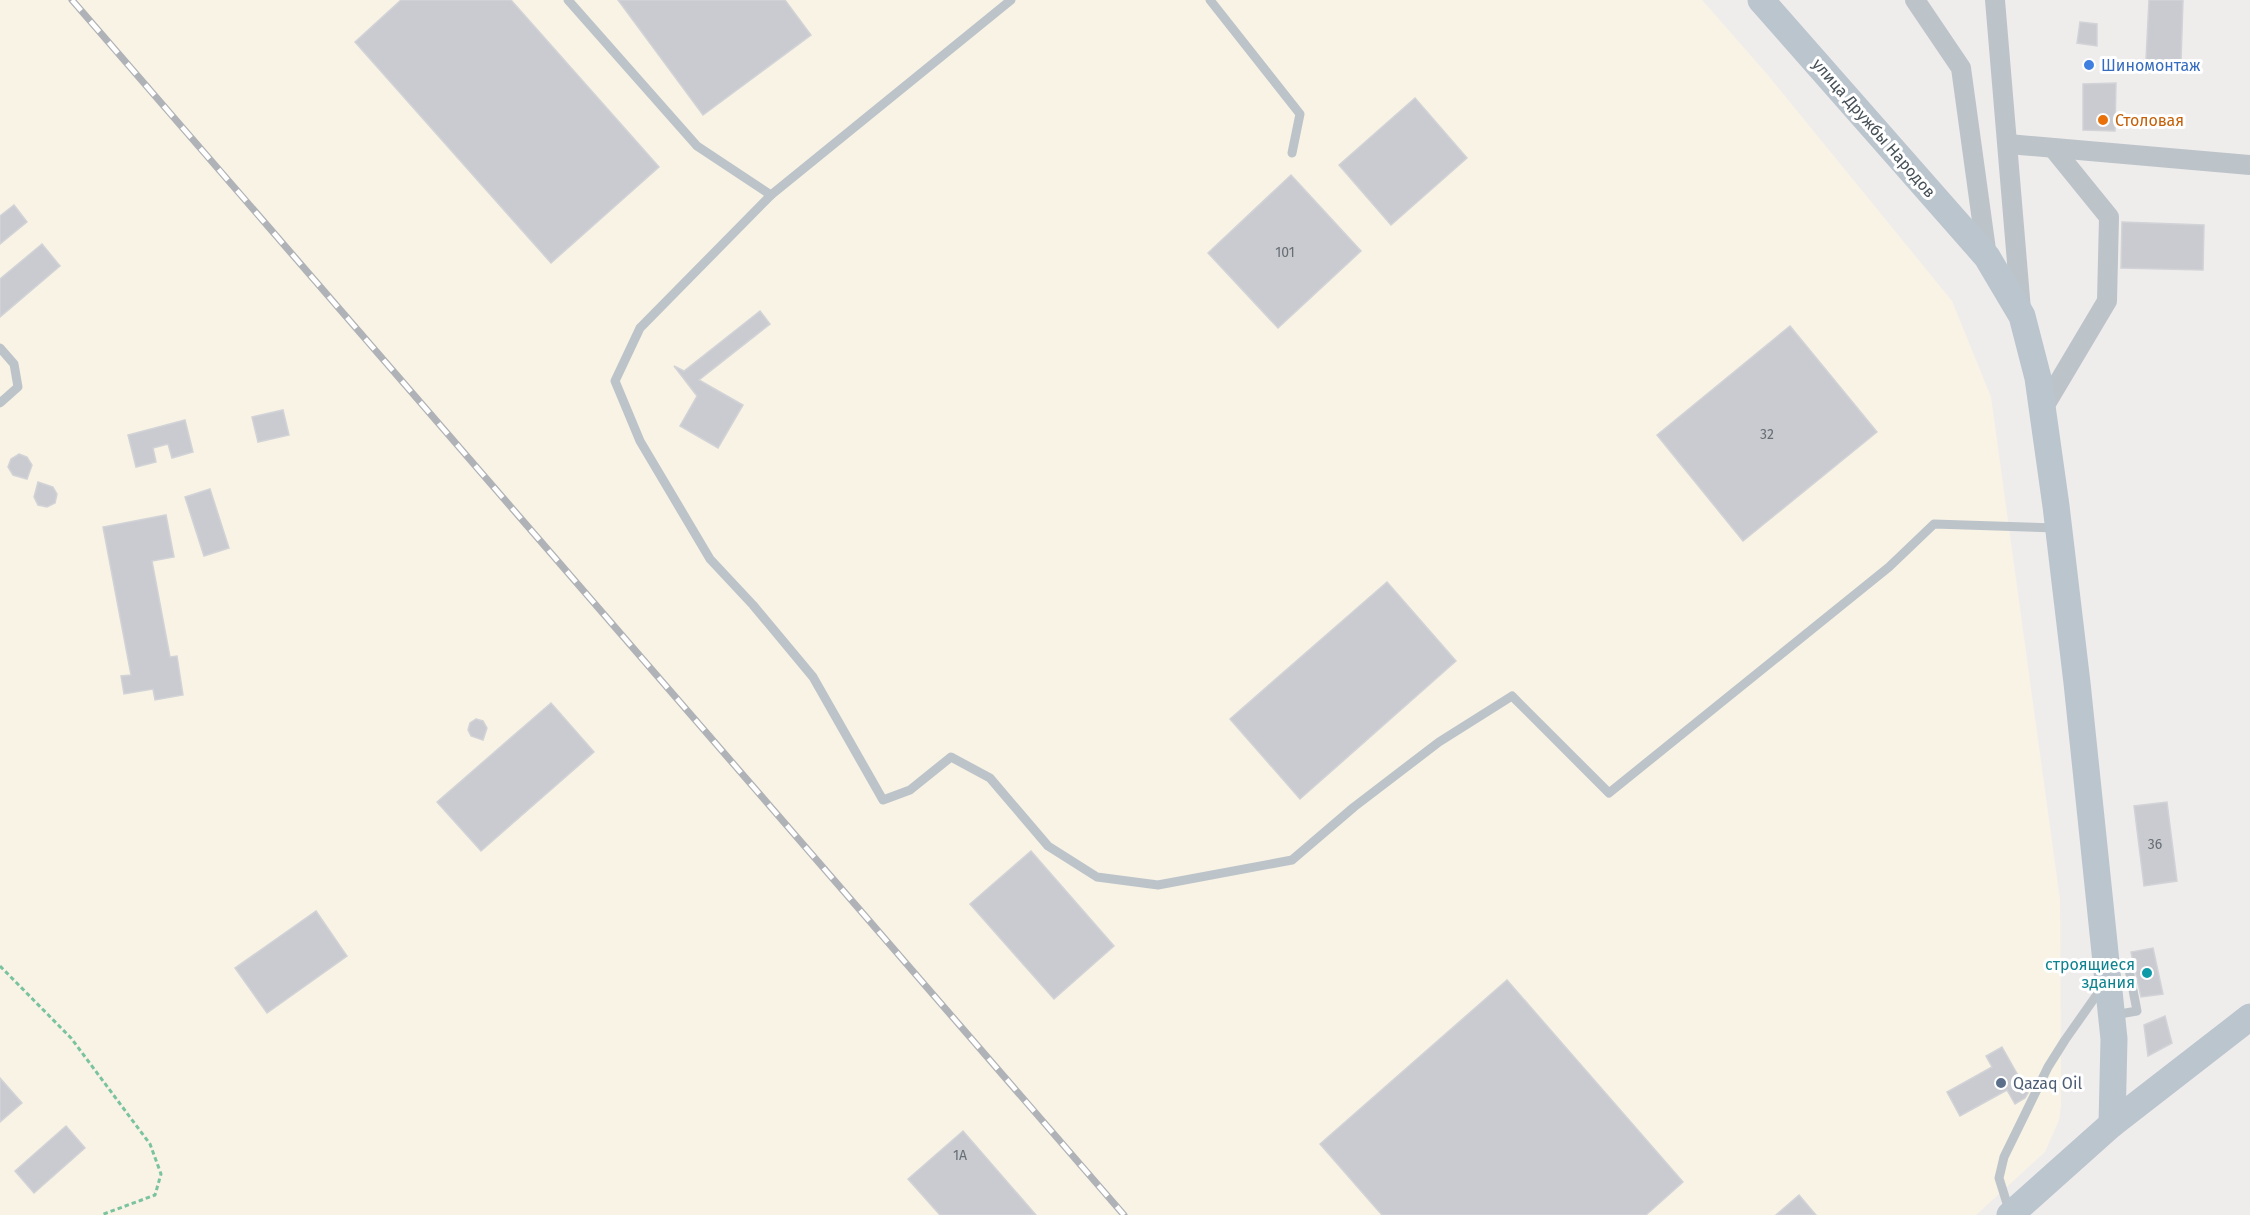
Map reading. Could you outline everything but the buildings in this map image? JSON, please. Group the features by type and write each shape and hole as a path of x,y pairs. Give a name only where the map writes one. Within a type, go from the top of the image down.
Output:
{"street":[{"name":"улица Дружбы Народов","path":"1761,0 1987,256 2022,316 2038,378 2118,972 2111,1016 2114,1039 2112,1124"},
{"name":"улица Дружбы Народов","path":"1915,0 1961,69 1987,256"},
{"path":"1995,0 2022,316"},
{"path":"2008,144 2250,165"},
{"path":"2042,412 2107,301 2109,216 2054,148"},
{"path":"2010,1215 2112,1124 2250,1017"}],"lane":[{"path":"568,0 697,146 771,195"},
{"path":"1011,0 771,195 640,328 615,381 639,441 710,559 753,605 813,677 883,800 910,790 951,757 990,778 1047,846 1097,877 1158,885 1292,860 1354,807 1439,742 1512,696 1609,793 1889,567 1934,524 2059,528"},
{"path":"1210,0 1300,114 1292,153"},
{"path":"0,348 14,364 18,387 0,403"},
{"path":"2010,1215 1999,1178 2004,1157 2048,1067 2065,1040 2118,972"}],"path":[{"path":"0,966 71,1038 150,1144 161,1174 154,1195 100,1215"}],"shaded area":[{"path":"0,0 1702,0 1767,74 1952,301 1991,397 2060,900 2061,1105 2059,1120 2045,1152 1976,1215 0,1215"}],"railway":[{"path":"72,0 1124,1215"}],"place":[{"name":"Шиномонтаж","path":"2089,65"},
{"name":"Столовая","path":"2103,120"},
{"name":"строящиеся здания","path":"2147,973"},
{"name":"Qazaq Oil","path":"2001,1083"}]}
